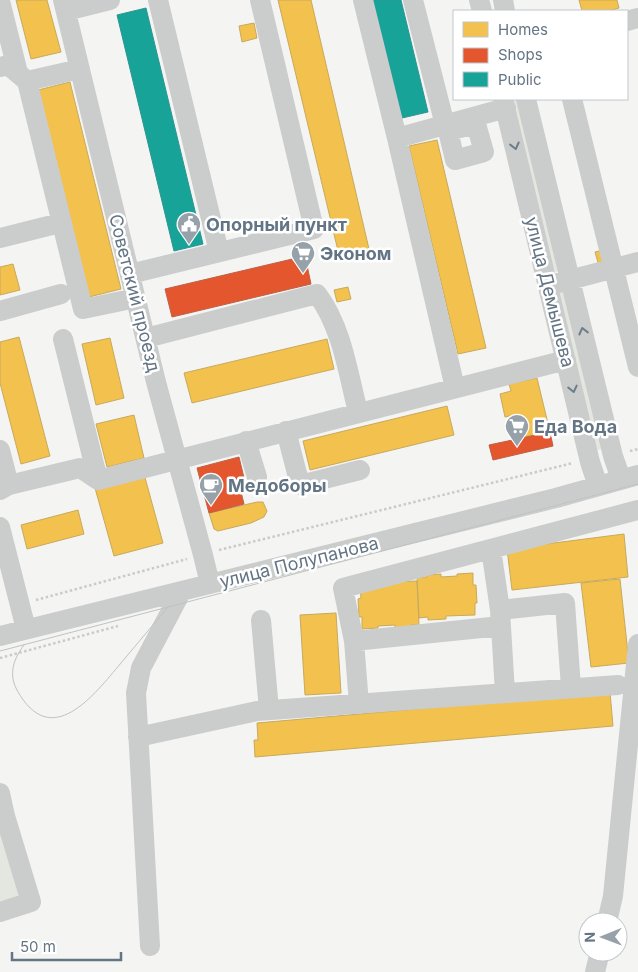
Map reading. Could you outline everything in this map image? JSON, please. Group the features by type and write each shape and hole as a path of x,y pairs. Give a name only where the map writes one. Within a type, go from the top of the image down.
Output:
{"street":[{"path":"65,5 110,0"},
{"path":"158,0 219,252"},
{"path":"130,274 314,229 260,0"},
{"path":"363,0 455,388"},
{"path":"413,0 445,125"},
{"path":"0,1 15,74 60,223 83,310 136,298"},
{"name":"Советский проезд","path":"65,5 146,338 210,584"},
{"path":"15,74 80,69"},
{"name":"улица Демышева","path":"526,100 613,456 629,477"},
{"path":"572,100 638,367"},
{"path":"397,138 445,125 473,121 504,103"},
{"name":"улица Демышева","path":"504,103 590,462 598,486"},
{"path":"0,238 60,223"},
{"path":"549,286 638,262"},
{"path":"0,311 61,294"},
{"path":"146,338 317,294 326,305 337,330 358,412"},
{"path":"63,339 98,480"},
{"path":"0,450 5,488 80,468 98,480 286,430 566,360"},
{"path":"286,430 300,485 360,470"},
{"path":"246,441 257,477"},
{"name":"улица Полупанова","path":"0,636 556,498 629,477"},
{"path":"359,704 354,641 343,588 638,510"},
{"path":"0,527 18,605 26,629"},
{"path":"492,549 500,618 505,693"},
{"path":"150,946 136,693 141,668 181,592"},
{"path":"354,641 500,618 565,603 571,688"},
{"path":"262,620 269,710"},
{"path":"609,912 613,896 638,644"},
{"path":"138,737 257,711 618,685"},
{"path":"0,793 31,902 0,912"}],"path":[{"path":"613,456 638,449"},
{"path":"18,605 203,554 565,464 590,462"},
{"path":"0,658 118,626"}],"shaded area":[{"path":"509,100 519,100 559,272 551,271"},
{"path":"559,292 563,292 602,449 595,449"},
{"path":"0,816 21,896 0,902"}],"building: Homes":[{"path":"16,0 47,0 61,52 31,59"},
{"path":"278,0 311,0 369,249 339,255"},
{"path":"579,0 617,0 619,8 612,10 582,10"},
{"path":"254,23 257,38 242,42 239,26"},
{"path":"70,82 121,289 89,297 38,90"},
{"path":"437,140 486,348 458,354 409,146"},
{"path":"603,250 607,263 599,266 595,252"},
{"path":"13,264 20,290 0,295 0,267"},
{"path":"348,287 351,299 337,302 334,290"},
{"path":"19,337 50,456 21,464 0,383 0,342"},
{"path":"110,338 124,398 96,405 82,344"},
{"path":"327,339 334,369 192,403 184,373"},
{"path":"537,378 550,432 524,437 518,414 505,417 500,394 511,391 509,384"},
{"path":"447,406 454,435 310,470 303,441"},
{"path":"134,415 144,458 107,467 96,424"},
{"path":"144,474 163,543 114,556 95,488"},
{"path":"263,502 267,511 264,517 251,523 218,531 214,529 209,513"},
{"path":"78,510 84,534 27,549 21,525"},
{"path":"624,534 628,577 512,590 507,549"},
{"path":"473,573 473,585 476,585 477,603 475,603 475,615 446,616 446,619 428,620 428,617 419,618 417,577 441,574 441,577 457,576 457,574"},
{"path":"620,579 629,663 591,667 581,583"},
{"path":"417,581 419,625 395,628 395,625 378,626 378,628 362,629 362,617 359,617 358,599 361,598 360,586"},
{"path":"336,613 341,693 305,695 300,615"},
{"path":"610,692 613,726 255,757 254,740 258,740 257,723"}],"building: Shops":[{"path":"305,256 311,284 172,317 165,289"},
{"path":"550,432 553,446 493,460 489,445"},
{"path":"239,457 245,482 239,484 244,504 209,513 197,468"}],"building: Public":[{"path":"373,0 401,0 428,112 402,118"},
{"path":"146,8 203,244 174,251 117,15"}],"tram line":[{"path":"0,651 638,484"},
{"path":"24,645 17,655 13,666 14,684 30,708 44,716 58,717 72,712 85,702 110,676 168,607"}],"place":[{"name":"Опорный пункт","path":"189,245"},
{"name":"Эконом","path":"303,274"},
{"name":"Еда Вода","path":"517,447"},
{"name":"Медоборы","path":"211,506"}]}
